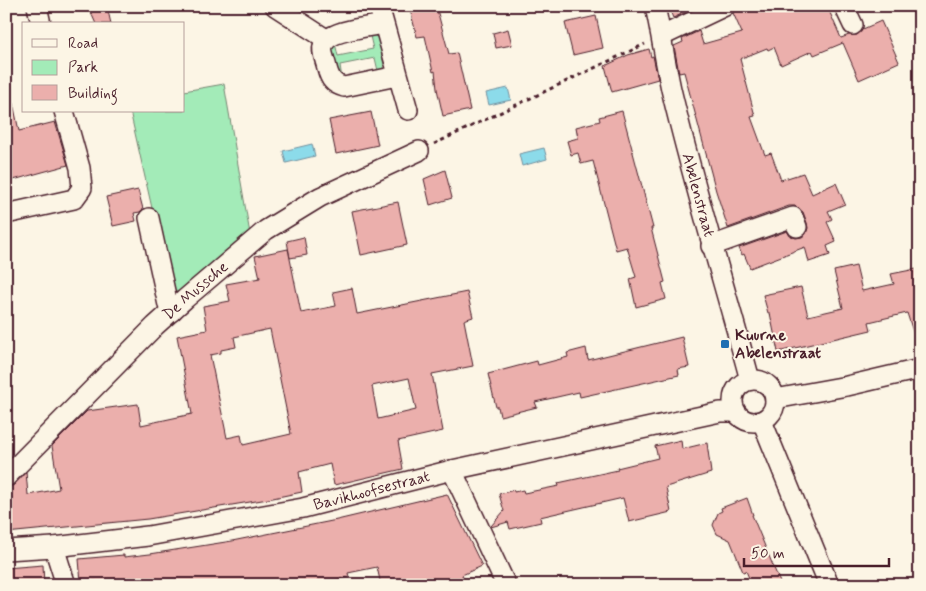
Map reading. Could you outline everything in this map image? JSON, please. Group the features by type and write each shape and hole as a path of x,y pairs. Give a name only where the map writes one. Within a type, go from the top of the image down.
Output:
{"street":[{"path":"37,6 41,22"},
{"path":"274,6 326,39"},
{"name":"Abelenstraat","path":"655,6 671,86 711,246 750,380"},
{"path":"662,36 725,6"},
{"path":"844,6 853,26"},
{"path":"397,76 344,87 337,85 330,79 322,47 326,39 334,34 381,15 408,110"},
{"path":"6,214 74,200 82,188 80,168 64,112"},
{"name":"De Mussche","path":"6,477 114,366 172,311 266,230 320,198 419,151"},
{"path":"711,246 793,217 797,227"},
{"path":"149,218 168,305 172,311"},
{"path":"775,399 847,386 920,369"},
{"path":"759,380 767,384 775,399 774,408 770,416 762,422 754,423 740,418 735,412 732,399 734,392 744,382 759,380"},
{"name":"Bavikhoofsestraat","path":"6,550 148,536 293,509 452,470 720,412 735,412"},
{"path":"762,422 829,585"},
{"path":"452,470 506,585"},
{"path":"54,546 66,585"}],"path":[{"path":"419,151 662,36"}],"green space":[{"path":"373,35 379,38 384,66 381,71 378,71 375,58 340,65 342,79 339,80 329,49 335,43 338,56 373,49 370,36"},
{"path":"224,84 250,234 173,301 130,112 185,112 185,91"}],"water":[{"path":"508,88 511,100 489,105 486,93"},
{"path":"312,144 315,156 286,163 283,151"},
{"path":"544,148 547,159 522,166 519,154"}],"building":[{"path":"88,6 107,6 111,22 95,22"},
{"path":"409,6 436,6 449,54 457,53 470,110 443,116 435,71 433,72 425,36 417,37"},
{"path":"668,6 692,6 693,9 673,18"},
{"path":"736,6 827,6 841,38 857,35 863,29 881,21 899,62 859,80 843,43 814,55 812,51 781,65 774,47 740,59 755,116 751,117 765,155 771,153 781,180 803,173 812,194 836,183 845,204 828,211 832,219 827,222 836,242 827,246 830,255 809,262 805,247 750,268 739,248 787,231 790,236 802,237 806,234 808,228 803,212 795,206 789,206 728,228 716,191 684,72 679,73 674,46 683,42 682,39 699,31 703,44 742,33 733,13"},
{"path":"596,16 603,48 573,55 565,23"},
{"path":"508,29 512,45 496,48 493,33"},
{"path":"649,49 651,57 653,56 658,79 612,92 605,66 628,55"},
{"path":"13,103 19,131 55,122 68,165 6,182 6,104"},
{"path":"622,111 653,228 651,228 665,282 662,283 666,299 636,307 630,279 636,277 627,247 616,250 593,161 581,164 578,153 571,155 567,141 578,138 576,127 600,121 599,117"},
{"path":"371,112 378,145 336,154 329,120"},
{"path":"445,170 452,198 430,205 424,179"},
{"path":"138,190 143,209 140,212 134,213 136,221 113,226 106,197"},
{"path":"398,202 407,245 361,255 352,211"},
{"path":"304,237 307,255 290,258 287,241"},
{"path":"288,249 301,313 336,306 333,292 352,288 357,314 467,292 473,317 464,320 473,366 432,374 443,431 398,441 403,469 334,485 330,464 299,472 302,492 148,519 6,533 6,488 14,485 26,472 28,495 59,489 52,446 87,411 138,404 141,425 192,414 177,336 207,330 203,306 230,301 226,284 260,278 255,256","holes":["270,329 291,434 243,445 241,435 227,438 210,355 221,353 221,350 236,347 234,337","409,378 416,410 378,419 372,386"]},
{"path":"856,266 862,291 894,284 891,274 916,269 920,285 920,340 916,341 907,313 869,322 871,330 778,352 770,313 768,313 763,295 801,287 808,316 843,308 834,271"},
{"path":"682,337 689,367 678,369 679,375 580,397 579,392 535,402 537,407 500,416 498,407 496,407 488,374 537,361 538,365 568,357 567,353 586,348 588,360"},
{"path":"681,440 682,449 707,443 711,473 666,487 671,512 629,522 623,498 540,517 541,522 510,529 508,522 491,527 504,511 499,494 514,490 514,492 523,490 524,493 559,486 558,483 618,470 617,468 658,458 655,446"},
{"path":"447,494 482,566 462,575 466,585 381,585 377,567 348,573 349,577 308,585 97,585 96,581 81,583 79,559 150,554 232,541 337,520"},
{"path":"747,498 752,515 781,585 752,585 746,571 743,572 730,540 717,534 713,525 718,513 722,511 721,508"},
{"path":"43,565 44,585 6,585 6,568"}],"place":[{"name":"Kuurne Abelenstraat","path":"725,344"}]}
